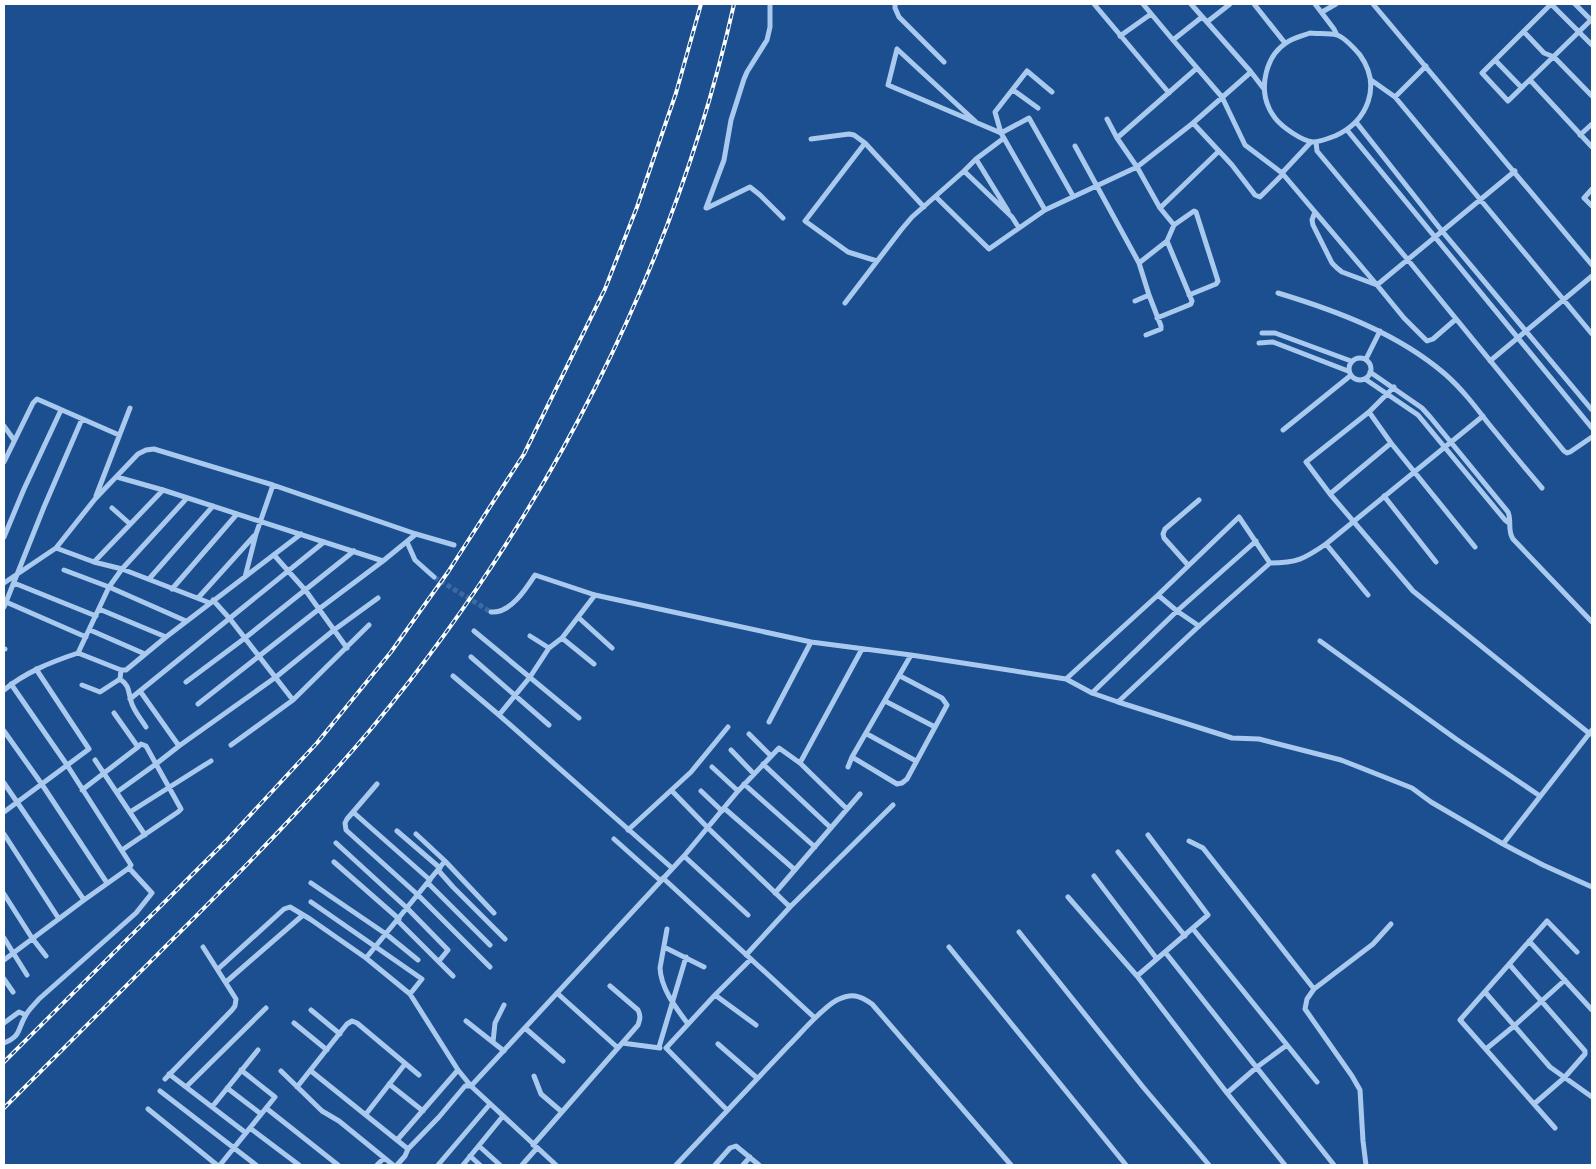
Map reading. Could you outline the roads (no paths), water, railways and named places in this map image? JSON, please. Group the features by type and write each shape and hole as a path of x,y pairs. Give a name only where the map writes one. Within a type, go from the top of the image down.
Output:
{"street":[{"path":"770,4 770,27 767,40 744,79 731,120 722,167 706,208 750,187 782,218"},
{"path":"895,4 899,17 944,62"},
{"path":"1094,4 1169,93"},
{"path":"1143,4 1222,97 1244,145 1283,174 1404,318 1427,340 1432,339 1456,319"},
{"path":"1191,4 1251,72 1264,90 1269,108 1280,124 1314,142 1317,151 1564,451 1570,452 1592,437"},
{"path":"1207,22 1230,4"},
{"path":"1254,4 1285,43"},
{"path":"1315,4 1337,36"},
{"path":"1322,12 1336,4"},
{"path":"1373,4 1592,265"},
{"path":"1575,4 1591,20 1579,32 1554,57 1508,101 1482,73 1551,4 1579,32 1592,45"},
{"path":"1120,36 1151,14"},
{"path":"1173,40 1202,17"},
{"path":"1524,32 1544,53 1554,57 1592,96"},
{"path":"1193,123 1255,195 1260,197 1314,142 1348,130 1356,122 1368,103 1371,80 1365,64 1358,53 1347,43 1337,36 1310,33 1285,43 1273,56 1266,72 1264,90"},
{"path":"976,122 897,49 888,85 976,122 1003,136"},
{"path":"1495,60 1522,87"},
{"path":"1395,97 1426,66"},
{"path":"1117,138 1197,68"},
{"path":"1045,210 1003,136 996,112 1026,71 1052,92"},
{"path":"936,197 989,249 1045,210 1137,167 1193,123 1251,72"},
{"path":"1371,80 1395,97 1479,200 1592,333"},
{"path":"1530,80 1592,147"},
{"path":"1013,90 1038,108"},
{"path":"845,303 900,230 976,159 1003,136 1029,118 1073,196"},
{"path":"1108,119 1117,138 1137,167 1160,208 1174,225"},
{"path":"1356,122 1442,231 1592,410"},
{"path":"1580,135 1592,124"},
{"path":"1348,130 1592,428"},
{"path":"811,139 854,135 865,143 924,207"},
{"path":"865,143 805,221 848,252 877,261"},
{"path":"1075,146 1139,263 1162,329 1146,335"},
{"path":"1160,208 1219,151"},
{"path":"976,159 1019,228"},
{"path":"964,171 1012,217"},
{"path":"1377,285 1514,171"},
{"path":"1592,189 1584,198 1592,206"},
{"path":"1139,263 1167,241 1174,225 1194,210 1218,278 1216,284 1188,295"},
{"path":"1315,212 1312,220 1313,225 1332,263 1342,272 1377,285"},
{"path":"1157,318 1191,304 1192,301 1167,241"},
{"path":"1490,361 1592,276"},
{"path":"1278,293 1323,307 1380,331 1444,373 1483,416 1542,488"},
{"path":"1135,301 1149,295"},
{"path":"1366,359 1380,331"},
{"path":"1262,334 1275,333 1351,361"},
{"path":"1259,343 1273,342 1349,373 1357,380 1365,379 1418,415 1509,523"},
{"path":"1349,373 1348,366 1351,361 1355,358 1366,359 1370,365 1370,372 1365,379"},
{"path":"1370,372 1422,408 1508,512 1510,516 1509,534 1592,622"},
{"path":"1283,430 1349,373"},
{"path":"1394,387 1369,412 1306,462 1330,494 1413,591 1591,732 1504,844"},
{"path":"4,462 35,400 41,400 119,435"},
{"path":"95,499 130,408"},
{"path":"4,537 24,488 62,410"},
{"path":"1369,412 1475,547"},
{"path":"1118,702 1270,563 1286,563 1301,560 1326,544 1483,416"},
{"path":"82,419 5,604 86,637"},
{"path":"4,426 14,440"},
{"path":"1330,494 1391,442"},
{"path":"4,452 10,448"},
{"path":"4,584 56,548 95,499 138,454 154,449 273,485 416,534 454,545"},
{"path":"117,477 383,561"},
{"path":"245,577 256,534 273,485"},
{"path":"94,562 163,490"},
{"path":"1384,496 1436,562"},
{"path":"78,653 109,587 122,568 188,498"},
{"path":"1188,565 1162,534 1165,528 1199,500"},
{"path":"149,579 213,506"},
{"path":"112,508 130,524"},
{"path":"172,589 237,514"},
{"path":"1066,679 1239,517 1270,563"},
{"path":"198,598 256,534"},
{"path":"4,690 11,684 52,661 78,653 121,670 126,670 166,636 301,534"},
{"path":"198,704 416,534"},
{"path":"1092,692 1177,611 1256,541"},
{"path":"130,699 324,542"},
{"path":"407,542 415,560 434,577"},
{"path":"1326,544 1368,595"},
{"path":"56,548 94,562 122,568 172,589 212,602 230,619 293,700"},
{"path":"186,682 306,591 354,551"},
{"path":"274,554 306,591 346,648"},
{"path":"64,570 109,587 186,621"},
{"path":"491,612 494,613 505,608 520,597 535,575 595,595 811,642 1066,679 1118,702 1232,738 1259,739 1342,760 1412,788 1432,802 1504,844 1543,865 1592,887"},
{"path":"14,582 96,616"},
{"path":"1158,594 1177,611 1199,626"},
{"path":"499,714 530,677 550,648 562,638 579,618 595,595"},
{"path":"117,792 276,678 334,630 378,598"},
{"path":"99,609 166,636"},
{"path":"579,618 612,648"},
{"path":"231,744 293,700 369,625"},
{"path":"90,630 145,654"},
{"path":"474,631 579,718"},
{"path":"530,636 550,648"},
{"path":"562,638 594,664"},
{"path":"1320,641 1456,739 1540,796"},
{"path":"769,722 811,642"},
{"path":"800,763 862,649"},
{"path":"848,766 911,655"},
{"path":"471,657 549,725"},
{"path":"4,812 88,749 36,669"},
{"path":"120,679 121,670"},
{"path":"453,676 499,714 672,868"},
{"path":"852,757 897,784 907,779 946,705 942,698 900,676"},
{"path":"82,685 100,692 120,679"},
{"path":"120,679 128,687 130,699 146,727"},
{"path":"4,1043 17,1035 26,1015 52,987 136,913 152,893 129,868 130,863 122,850 11,684"},
{"path":"140,691 179,746"},
{"path":"885,701 934,727"},
{"path":"114,712 138,747"},
{"path":"628,830 672,791 703,759 728,728"},
{"path":"4,731 107,883"},
{"path":"749,734 771,756"},
{"path":"866,734 916,761"},
{"path":"82,790 144,744 181,806 180,811 122,850"},
{"path":"397,1165 408,1149 439,1117 460,1091 465,1086 471,1086 504,1051 684,856 744,784 779,748 800,763 847,809"},
{"path":"732,750 754,774"},
{"path":"95,760 145,835"},
{"path":"130,812 211,762"},
{"path":"763,764 831,828"},
{"path":"712,767 738,791"},
{"path":"4,783 84,900"},
{"path":"376,784 345,823 346,830 418,895 490,966"},
{"path":"744,784 815,847"},
{"path":"672,791 790,907"},
{"path":"701,791 795,870"},
{"path":"775,893 860,794"},
{"path":"746,955 790,907 893,805"},
{"path":"353,812 429,881 490,945"},
{"path":"397,831 439,869 453,887 505,938"},
{"path":"4,834 59,919"},
{"path":"416,834 445,861 494,913"},
{"path":"1137,976 1208,915 1148,836"},
{"path":"614,838 815,1018"},
{"path":"1189,841 1203,848 1314,989"},
{"path":"336,844 407,908 448,950 439,961"},
{"path":"1118,852 1185,936"},
{"path":"684,856 748,915"},
{"path":"366,958 445,861"},
{"path":"334,862 398,919 453,976"},
{"path":"4,960 129,868"},
{"path":"1094,876 1157,959"},
{"path":"311,882 386,934 418,960"},
{"path":"4,894 46,956"},
{"path":"1068,897 1137,976 1285,1165"},
{"path":"311,902 422,980 410,994"},
{"path":"218,969 284,909 290,907 303,914 366,958 410,994 458,1070 471,1086 556,1165"},
{"path":"226,982 303,914"},
{"path":"1555,1128 1460,1020 1547,921 1577,952"},
{"path":"1366,1165 1360,1090 1305,1009 1307,999 1314,989 1374,944 1391,924"},
{"path":"1193,928 1317,1082"},
{"path":"667,930 660,974 672,1002 688,1024"},
{"path":"1019,932 1143,1087 1209,1165"},
{"path":"4,938 27,975"},
{"path":"1529,941 1592,1010"},
{"path":"664,946 704,966"},
{"path":"203,947 236,999 235,1006 167,1076 186,1087 212,1107 299,1165"},
{"path":"949,947 1126,1165"},
{"path":"1165,952 1334,1165"},
{"path":"659,1048 686,957"},
{"path":"666,1048 751,959"},
{"path":"1509,964 1585,1051 1585,1054 1564,1078 1534,1104"},
{"path":"4,979 13,992"},
{"path":"1486,1049 1565,980"},
{"path":"522,1165 562,1112 638,1025 640,1014 638,1010 610,986"},
{"path":"1485,992 1550,1067 1592,1097"},
{"path":"557,993 620,1046 666,1048 727,1110"},
{"path":"715,995 756,1025"},
{"path":"676,1165 815,1018 835,1001 846,996 856,995 872,1004 1011,1165"},
{"path":"493,1042 495,1023 504,1005"},
{"path":"186,1087 266,1008"},
{"path":"311,1010 340,1034"},
{"path":"4,1023 18,1012 26,1015"},
{"path":"297,1087 350,1022 354,1021 419,1075"},
{"path":"466,1021 504,1051"},
{"path":"294,1023 327,1050"},
{"path":"525,1028 563,1061"},
{"path":"718,1044 757,1078"},
{"path":"1227,1093 1257,1067 1287,1045"},
{"path":"212,1107 258,1050"},
{"path":"366,1114 406,1064"},
{"path":"148,1109 219,1165 275,1097 241,1070"},
{"path":"281,1070 322,1111 339,1121 393,1165"},
{"path":"398,1139 458,1070"},
{"path":"311,1071 398,1139 408,1149"},
{"path":"534,1076 541,1094 562,1112"},
{"path":"390,1084 423,1111"},
{"path":"227,1088 261,1114"},
{"path":"160,1091 256,1165"},
{"path":"438,1165 490,1104"},
{"path":"266,1108 338,1165"},
{"path":"463,1165 503,1116"},
{"path":"479,1146 500,1165"},
{"path":"715,1165 730,1148 736,1146 759,1165"},
{"path":"470,1156 480,1165"},
{"path":"743,1165 750,1157"},
{"path":"377,1165 384,1158"}],"tunnel":[{"path":"434,577 491,612"}],"railway":[{"path":"4,1062 226,841 317,743 391,652 448,572 524,454 605,289 637,207 676,93 701,4"},
{"path":"4,1108 230,882 325,781 371,729 434,649 492,565 546,478 595,388 639,295 677,199 709,102 734,4"}]}
